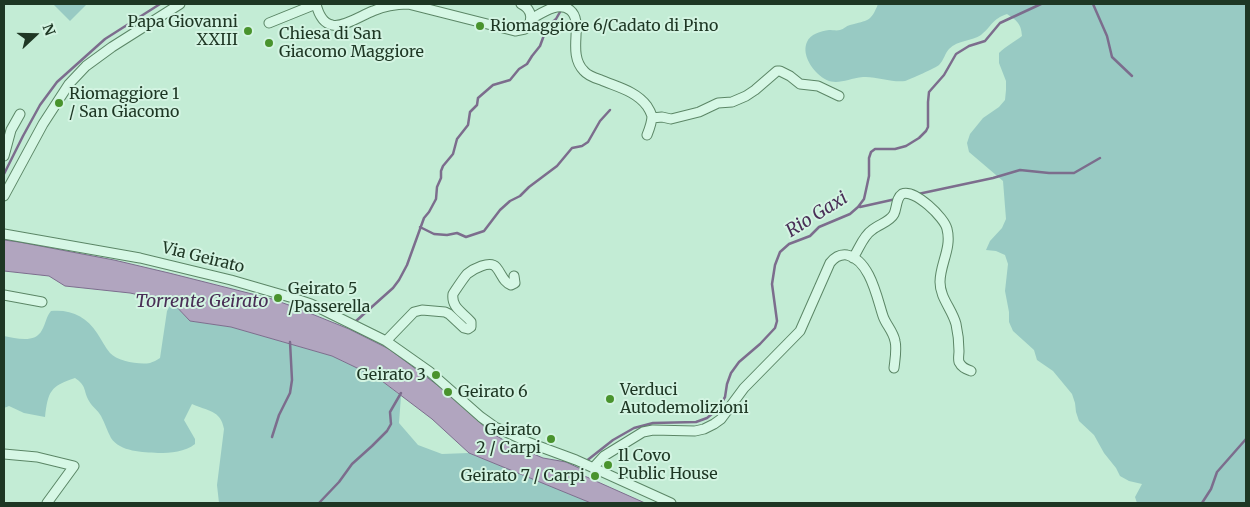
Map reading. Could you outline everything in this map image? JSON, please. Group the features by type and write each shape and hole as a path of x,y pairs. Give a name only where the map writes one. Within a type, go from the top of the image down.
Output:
{"street":[{"path":"4,196 43,124 74,78 86,66 112,47 180,4"},
{"path":"269,23 316,4 323,19 328,24 334,26 344,24 372,11 398,4 408,4 514,31 527,28 531,19 529,10 525,5 521,4"},
{"path":"531,19 552,8 567,8 571,11 576,20 575,43 577,60 583,71 594,78 631,92 643,100 652,118 647,135"},
{"path":"652,118 662,117 671,119 699,112 718,103 732,102 755,90 777,71 790,76 800,84 818,86 839,96"},
{"path":"4,156 12,130 20,114"},
{"path":"853,258 871,230 891,219 894,215 900,195 910,194 927,204 944,221 947,227 947,253 940,283 942,294 956,324 958,358 963,368 971,371"},
{"name":"Via Geirato","path":"4,234 140,258 231,280 311,304 386,341 430,372 495,427 530,443 576,460 671,503"},
{"path":"591,467 604,456 643,432 653,430 695,431 704,429 721,419 744,388 800,331 829,266 833,260 843,255 853,258 866,271 878,298 883,318 895,339 894,368"},
{"path":"386,341 414,312 422,310 449,314 464,328 468,329 472,325 470,320 456,308 452,301 456,289 466,275 480,267 493,264 508,284 515,283 514,276"},
{"path":"4,295 42,302"},
{"path":"4,454 37,457 74,466 47,503"}],"shaded area":[{"path":"53,4 87,4 70,21"},
{"path":"878,4 1246,4 1246,503 1137,503 1135,497 1142,484 1129,481 1120,476 1094,435 1079,421 1072,394 1053,371 1037,360 1034,350 1013,331 1009,322 1005,291 1008,264 1005,255 996,251 986,250 990,241 1002,228 1006,219 1003,181 969,152 967,143 970,134 983,118 999,107 1005,100 1006,81 999,63 999,53 1022,36 1018,23 1007,14 1002,16 995,20 981,35 953,46 939,65 905,81 863,77 834,82 823,78 809,63 805,51 808,39 819,32 840,30 868,19"},
{"path":"172,302 190,321 231,327 332,356 378,378 401,396 399,423 418,445 442,454 469,453 589,502 219,503 217,485 224,429 220,418 208,410 192,404 184,420 195,439 195,444 182,450 158,453 126,449 115,443 100,414 89,401 83,386 75,378 55,387 47,401 45,417 24,413 9,406 4,408 4,336 19,339 35,337 42,330 51,311 65,311 78,315 93,327 113,356 128,362 150,363 160,358 167,311"}],"water":[{"name":"Torrente Geirato","path":"4,240 114,260 272,299 349,329 389,349 448,393 490,432 512,445 543,458 566,462 581,469 580,474 645,503 591,503 469,453 432,419 378,378 332,356 231,327 190,321 172,302 130,293 65,286 49,276 4,271"}],"waterway":[{"path":"4,174 40,105 57,82 105,39 160,4"},
{"name":"Rio Gaxi","path":"585,462 613,440 634,428 653,423 696,422 707,418 718,409 725,397 731,373 739,362 775,328 777,321 772,284 775,265 780,252 789,244 810,236 819,227 850,214 858,207 864,199 869,176 871,152 875,149 895,149 906,146 926,131 928,127 929,92 944,75 956,54 969,46 985,41 1000,23 1041,4"},
{"path":"1093,4 1107,36 1112,57 1132,76"},
{"path":"356,321 393,288 399,280 407,265 424,218 436,199 437,187 443,166 453,154 457,139 468,125 470,112 477,105 478,98 493,85 510,80 519,69 527,64 540,46 547,27 556,19 560,12"},
{"path":"420,227 434,234 447,235 457,233 466,237 484,231 500,210 510,201 520,196 557,166 572,148 582,146 588,142 600,121 610,110"},
{"path":"918,194 993,178 1020,170 1074,173 1100,158"},
{"path":"860,207 896,199"},
{"path":"272,437 279,415 290,393 292,380 290,342"},
{"path":"319,503 339,482 352,464 387,431 391,424 390,412 401,393"},
{"path":"1202,503 1211,489 1217,472 1246,439"}],"place":[{"name":"Riomaggiore 6/Cadato di Pino","path":"480,26"},
{"name":"Papa Giovanni XXIII","path":"248,31"},
{"name":"Chiesa di San Giacomo Maggiore","path":"269,43"},
{"name":"Riomaggiore 1 / San Giacomo","path":"59,103"},
{"name":"Geirato 5 /Passerella","path":"278,298"},
{"name":"Geirato 3","path":"436,375"},
{"name":"Geirato 6","path":"448,392"},
{"name":"Verduci Autodemolizioni","path":"610,399"},
{"name":"Geirato 2 / Carpi","path":"551,439"},
{"name":"Il Covo Public House","path":"608,465"},
{"name":"Geirato 7 / Carpi","path":"595,476"}]}
